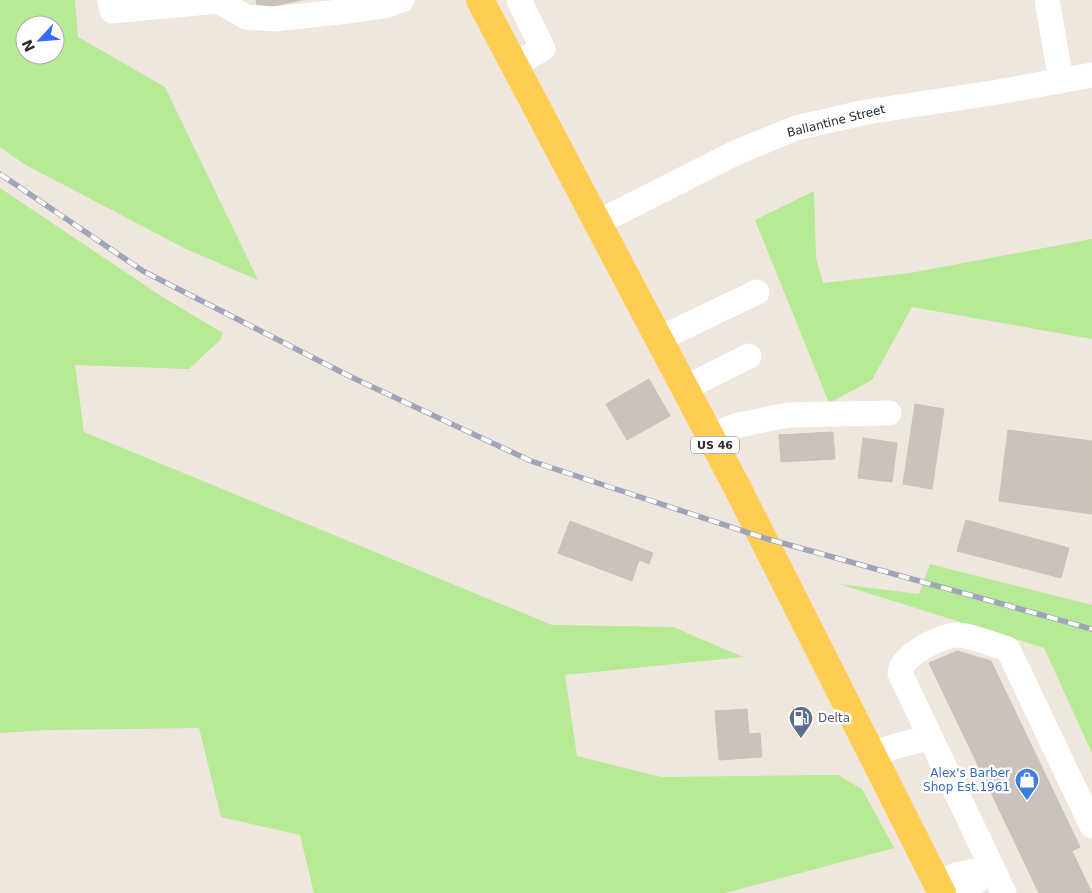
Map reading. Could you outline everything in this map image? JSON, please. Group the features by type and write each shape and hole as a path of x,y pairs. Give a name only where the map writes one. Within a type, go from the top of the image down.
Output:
{"main road":[{"name":"US 46","path":"484,1 514,65 764,538 940,889"}],"street":[{"path":"110,0 112,11 218,1 246,17 274,19 367,9 402,0"},
{"path":"514,65 543,49 520,0"},
{"path":"1047,0 1061,81"},
{"name":"Ballantine Street","path":"597,223 735,153 796,128 866,112 1092,75"},
{"path":"660,340 757,292"},
{"path":"685,388 749,356"},
{"path":"710,436 739,425 788,415 890,413"},
{"path":"1004,893 900,673 902,664 918,650 929,644 958,635 1008,649 1092,826"},
{"path":"877,763 903,744 930,738"},
{"path":"940,889 956,875 992,867"},
{"path":"963,893 992,867"}],"green space":[{"path":"0,0 75,0 78,37 165,87 258,280 186,249 24,164 0,147"},
{"path":"0,188 161,296 223,333 220,340 189,369 75,365 84,432 552,625 673,627 743,657 565,675 577,756 661,777 838,775 862,789 894,848 725,893 314,893 300,835 221,817 199,728 49,730 0,733"},
{"path":"814,191 816,258 823,283 910,273 1092,239 1092,339 912,307 872,380 829,403 755,220"},
{"path":"930,564 1092,605 1092,753 1044,648 839,584 919,594"}],"building":[{"path":"256,0 302,0 258,9"},
{"path":"649,379 670,416 627,440 606,404"},
{"path":"915,404 944,409 932,489 903,484"},
{"path":"1008,430 1092,441 1092,514 999,501"},
{"path":"833,432 835,459 781,462 779,435"},
{"path":"863,438 897,443 892,482 858,478"},
{"path":"966,520 1069,548 1061,578 957,551"},
{"path":"570,521 653,553 649,564 639,560 632,581 558,553"},
{"path":"957,651 991,661 1080,847 1072,851 1092,893 1039,893 929,663"},
{"path":"747,709 749,734 760,733 762,757 719,760 715,711"}],"railway":[{"path":"0,174 143,271 351,377 531,461 764,538 1092,629"}],"place":[{"name":"Delta","path":"801,739"},
{"name":"Alex's Barber Shop Est.1961","path":"1027,801"}]}
